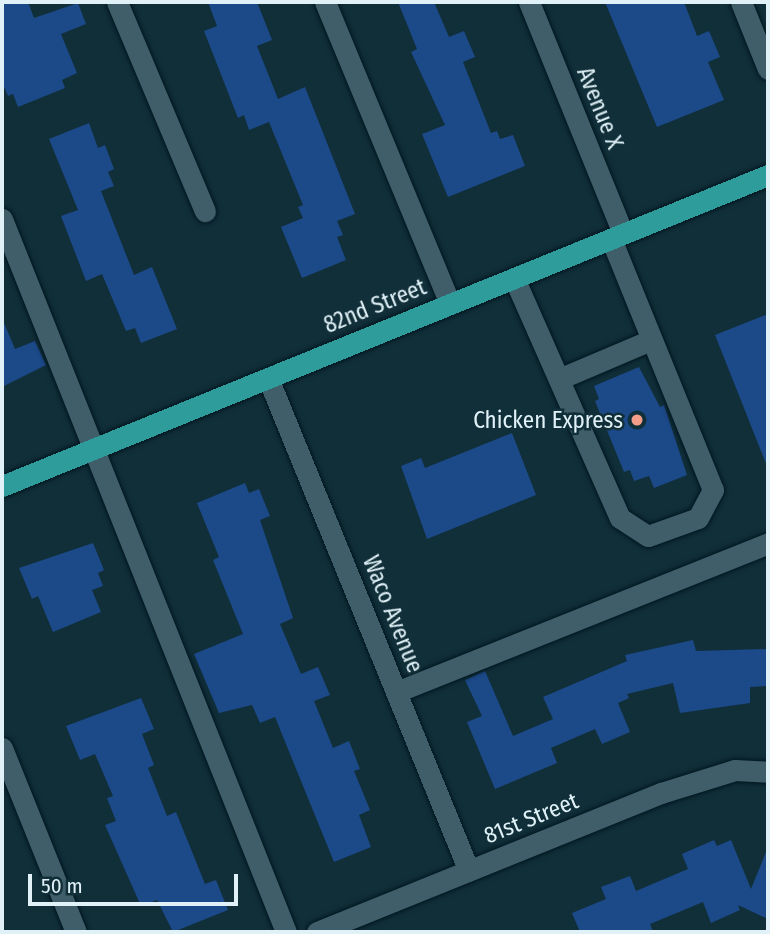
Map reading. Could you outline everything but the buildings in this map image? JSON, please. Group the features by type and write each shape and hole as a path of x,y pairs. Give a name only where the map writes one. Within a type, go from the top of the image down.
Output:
{"main road":[{"name":"82nd Street","path":"2,486 768,175"}],"street":[{"path":"117,2 205,211"},
{"path":"325,2 450,304"},
{"name":"Avenue X","path":"529,2 617,236 651,340 713,489 698,518 648,536 620,518 559,379"},
{"path":"741,2 768,69"},
{"path":"2,219 286,932"},
{"path":"514,278 559,379 651,340"},
{"name":"Waco Avenue","path":"268,378 469,871"},
{"path":"396,692 768,543"},
{"path":"2,748 76,932"},
{"name":"81st Street","path":"317,932 661,793 735,770 768,772"}],"place":[{"name":"Chicken Express","path":"637,420"}]}
